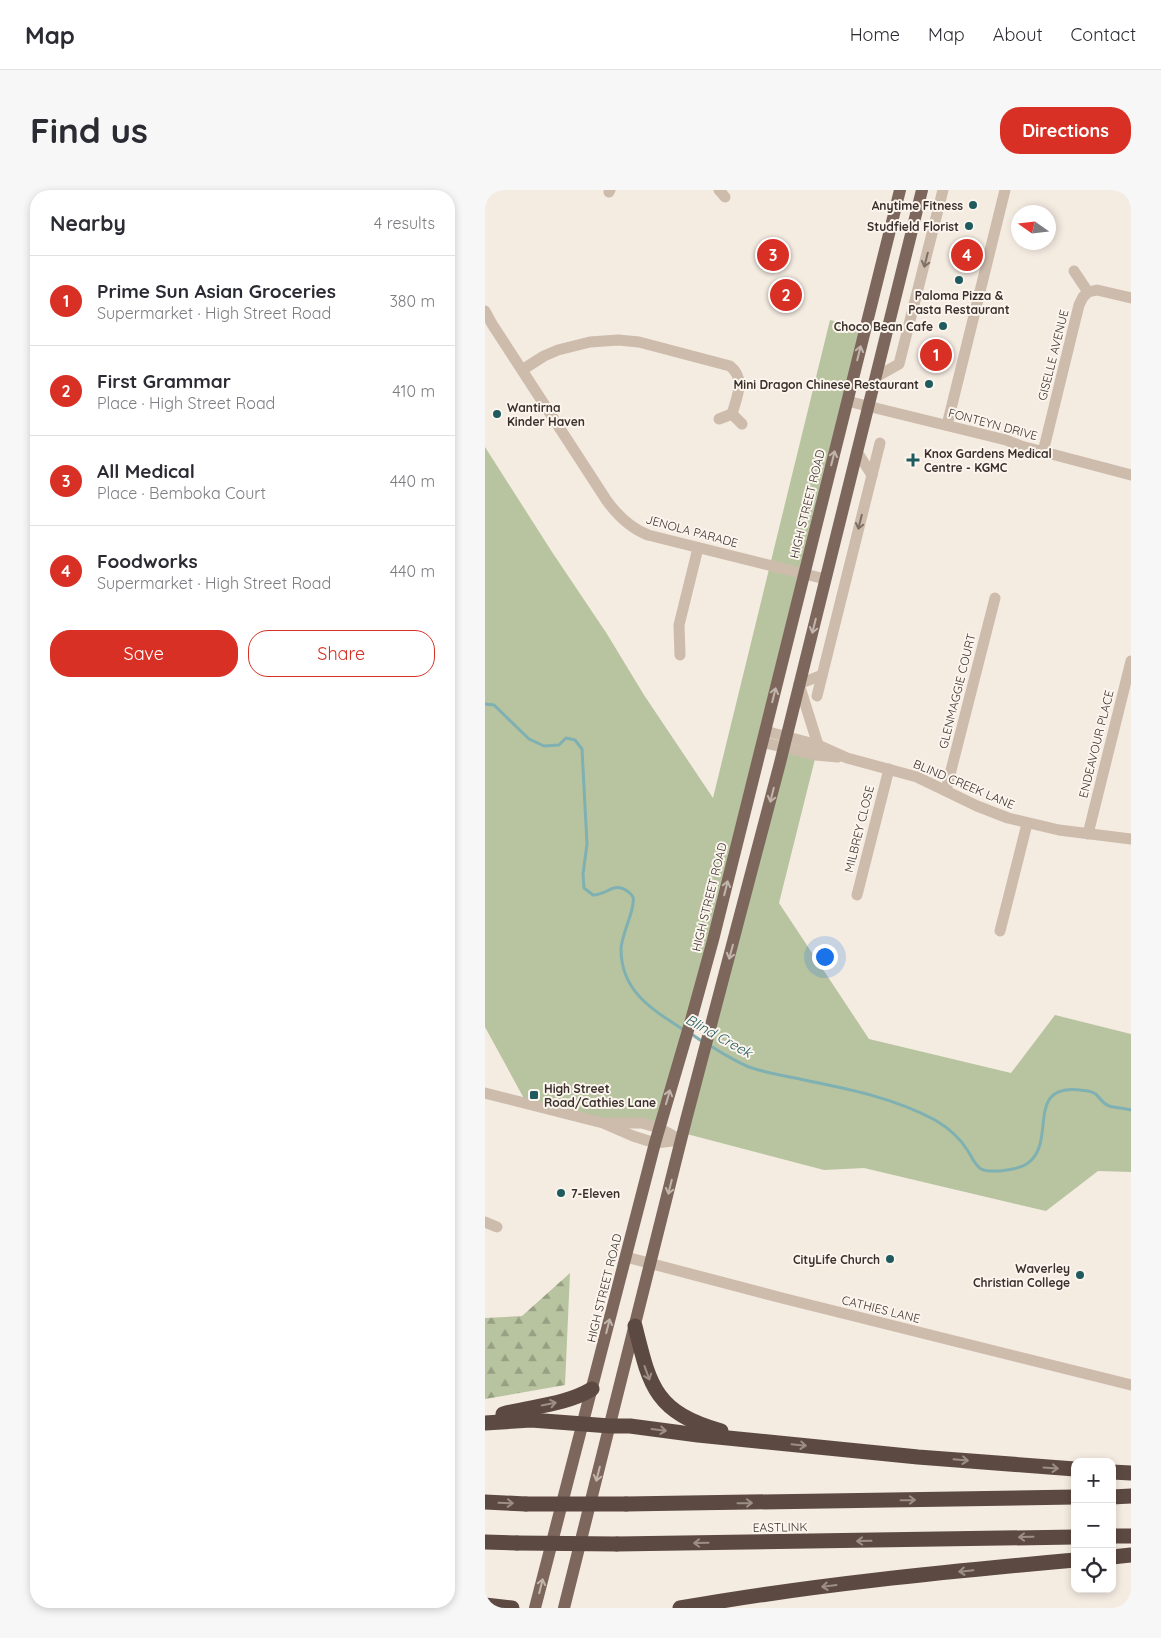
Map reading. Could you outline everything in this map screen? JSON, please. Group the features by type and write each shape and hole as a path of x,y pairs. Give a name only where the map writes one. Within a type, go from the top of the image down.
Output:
{"highway":[{"path":"635,1326 648,1376 658,1395 665,1402 678,1413 699,1424 751,1439"},
{"path":"485,1421 514,1412 562,1402 582,1396 592,1389"},
{"path":"485,1421 531,1420 630,1426 698,1435 918,1457 1071,1469"},
{"path":"1116,1472 1131,1474"},
{"path":"1116,1497 1131,1496"},
{"name":"EASTLINK","path":"485,1502 627,1504 1071,1498"},
{"name":"EASTLINK","path":"485,1542 617,1544 1071,1536"},
{"path":"1116,1536 1131,1536"},
{"path":"1116,1556 1131,1555"},
{"path":"680,1608 777,1592 866,1581 1071,1560"},
{"path":"485,1605 512,1608"}],"main road":[{"path":"564,1608 681,1140 785,742 922,190"},
{"name":"HIGH STREET ROAD","path":"535,1608 655,1143 713,940 901,191"}],"street":[{"path":"947,425 1005,190"},
{"path":"876,377 899,364 943,192"},
{"path":"1074,271 1088,292 1097,290 1131,298"},
{"name":"GISELLE AVENUE","path":"1043,452 1079,305 1088,292"},
{"name":"JENOLA PARADE","path":"485,311 607,501 623,520 647,535 825,579"},
{"path":"522,370 551,353 574,346 600,341 639,342 730,366 739,376 732,414"},
{"name":"FONTEYN DRIVE","path":"847,400 1006,440 1043,452 1131,475"},
{"path":"719,419 732,414"},
{"path":"732,414 742,424"},
{"path":"817,696 880,443"},
{"path":"857,452 871,475"},
{"path":"680,655 679,625 698,548"},
{"name":"GLENMAGGIE COURT","path":"946,790 995,598"},
{"name":"ENDEAVOUR PLACE","path":"1088,834 1131,661"},
{"path":"818,744 799,684 822,675"},
{"name":"BLIND CREEK LANE","path":"764,737 785,742 816,755 847,758 917,777 992,813 1027,824 1131,839"},
{"name":"BLIND CREEK LANE","path":"785,742 818,744 847,758"},
{"name":"MILBREY CLOSE","path":"857,896 889,769"},
{"path":"1000,931 1027,824"},
{"path":"485,1093 603,1123 655,1143 681,1140"},
{"path":"603,1123 637,1122 659,1128 681,1140"},
{"path":"485,1222 497,1227"},
{"name":"CATHIES LANE","path":"625,1257 1131,1385"}],"green space":[{"path":"830,320 865,329 659,1128 603,1123 527,1104 485,1027 485,447 607,634 644,695 713,798"},
{"path":"783,747 816,755 779,903 869,1039 1011,1073 1055,1015 1131,1034 1131,1172 1098,1171 1046,1211 864,1168 824,1170 683,1133"},
{"path":"570,1273 565,1385 485,1399 485,1318 522,1316"}],"waterway":[{"name":"Blind Creek","path":"485,704 494,705 529,739 544,746 559,745 566,738 575,740 582,749 587,844 583,874 584,888 593,895 618,887 626,890 633,897 621,949 622,964 626,977 650,1007 684,1030"},
{"name":"Blind Creek","path":"690,1033 703,1042"},
{"name":"Blind Creek","path":"709,1045 749,1067 871,1095 919,1112 949,1129 965,1146 977,1165 981,1169 988,1171 1013,1169 1025,1165 1035,1156 1040,1143 1047,1103 1054,1094 1067,1090 1088,1091 1095,1094 1109,1106 1131,1110"}],"place":[{"name":"Anytime Fitness","path":"973,205"},
{"name":"Studfield Florist","path":"969,226"},
{"name":"All Medical","path":"773,255"},
{"name":"Foodworks","path":"967,255"},
{"name":"Paloma Pizza & Pasta Restaurant","path":"959,280"},
{"name":"First Grammar","path":"786,295"},
{"name":"Choco Bean Cafe","path":"943,326"},
{"name":"Prime Sun Asian Groceries","path":"936,355"},
{"name":"Mini Dragon Chinese Restaurant","path":"929,384"},
{"name":"Wantirna Kinder Haven","path":"497,414"},
{"name":"Knox Gardens Medical Centre - KGMC","path":"913,460"},
{"name":"High Street Road/Cathies Lane","path":"534,1095"},
{"name":"7-Eleven","path":"561,1193"},
{"name":"CityLife Church","path":"890,1259"},
{"name":"Waverley Christian College","path":"1080,1275"}]}
